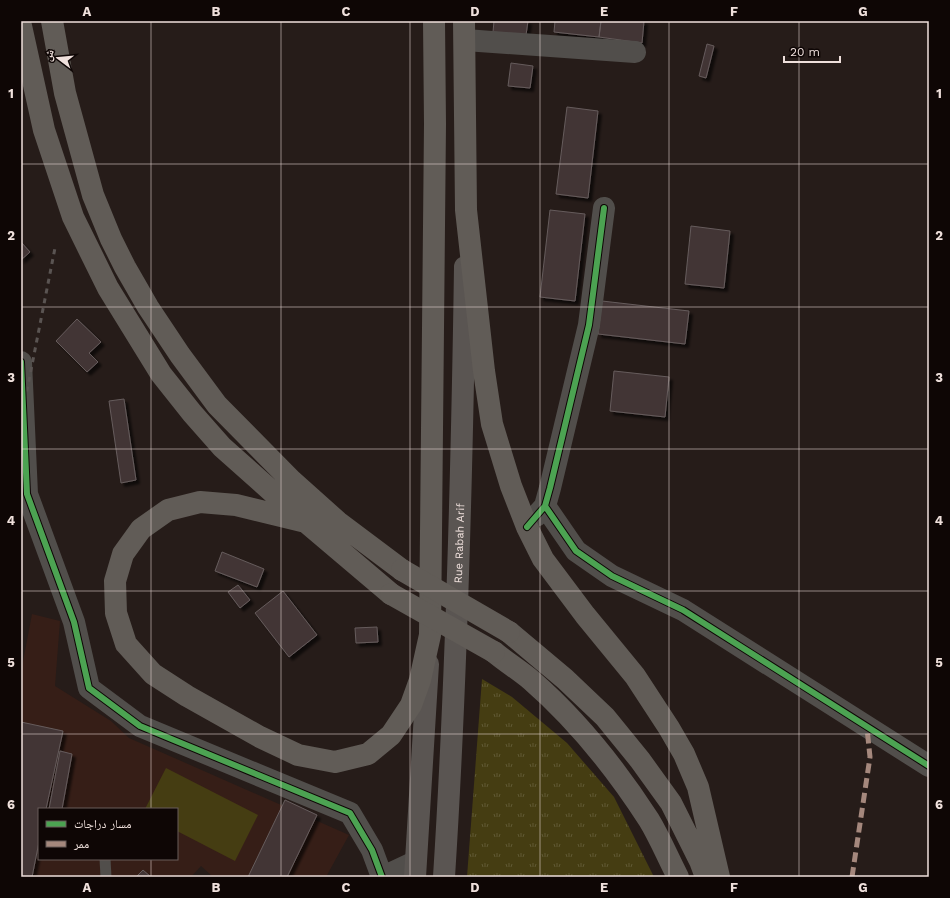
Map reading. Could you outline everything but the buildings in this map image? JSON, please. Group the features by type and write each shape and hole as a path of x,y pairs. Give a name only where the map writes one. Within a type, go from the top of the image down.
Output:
{"highway":[{"path":"52,21 65,93 93,195 118,253 148,307 216,405 291,480 332,517 402,570 508,632 565,679 605,717 640,760 671,803 700,861 706,877"},
{"path":"306,522 236,505 200,502 168,510 141,529 123,554 115,581 116,613 126,644 153,674 186,696 260,737 298,755 335,762 368,754 392,735 411,705 420,680 430,635 435,132 434,21"},
{"path":"21,26 44,130 70,210 108,288 161,374 192,413 222,447 306,522 391,594 494,652 530,680 562,709 588,737 649,821 678,877"},
{"path":"464,31 466,210 484,371 492,424 511,486 527,526 543,559 585,616 635,676 673,734 684,754 698,788 719,877"}],"main road":[{"name":"Rue Rabah Arif","path":"444,877 450,774 461,490 466,210"},
{"path":"415,870 430,635"}],"street":[{"path":"464,31 635,52"},
{"path":"527,526 545,506 589,325 604,208"},
{"path":"21,362 27,494 74,622 89,688 140,726 350,813 372,850 383,877 415,870"},
{"path":"545,506 576,551 612,576 683,610 929,766"}],"lane":[{"path":"105,860 106,877"}],"shaded area":[{"path":"32,614 60,621 55,686 111,721 129,738 349,835 326,877 213,877 201,866 191,877 21,877 21,672"}],"green space":[{"path":"482,679 512,697 567,743 614,797 654,877 467,877"},
{"path":"166,768 258,815 235,861 178,832 178,808 146,808"}],"railway":[{"path":"21,421 55,248"}],"marked path":[{"path":"852,877 870,757 867,728"}],"cycle path":[{"path":"527,527 545,506 550,488 589,325 604,208"},
{"path":"21,362 27,494 74,622 89,688 140,726 350,813 372,850 382,877"},
{"path":"545,506 576,551 612,576 683,610 929,766"}]}
